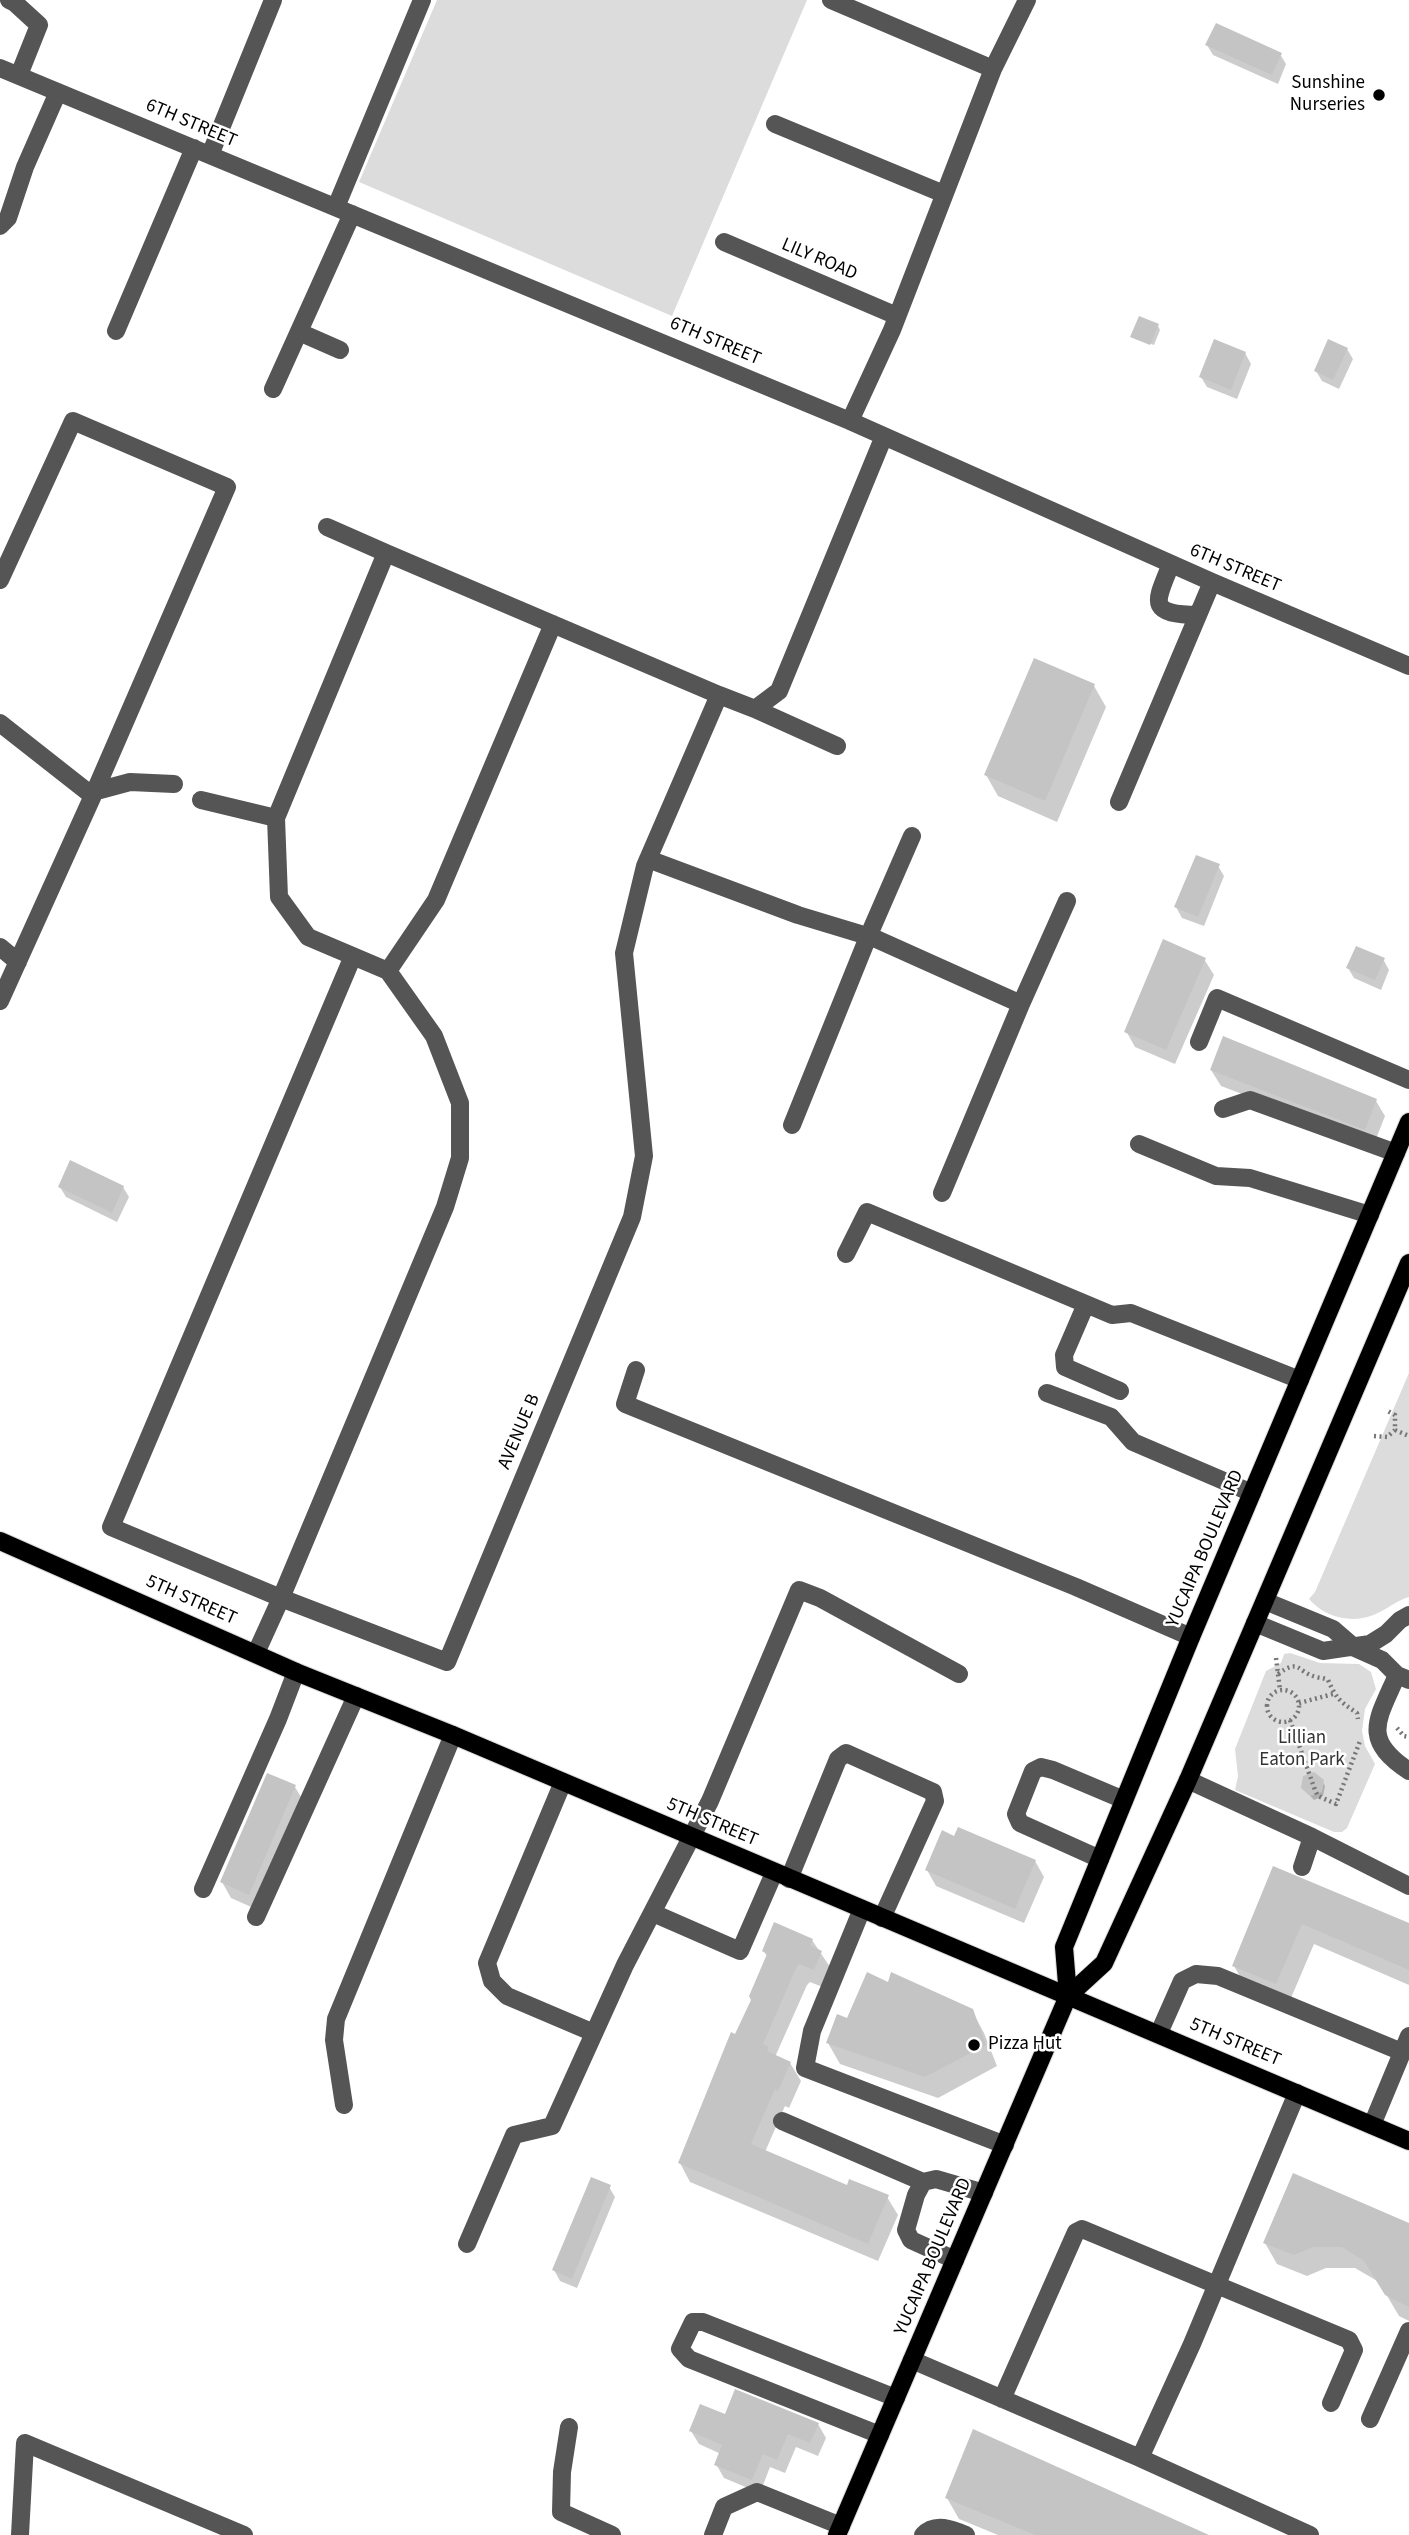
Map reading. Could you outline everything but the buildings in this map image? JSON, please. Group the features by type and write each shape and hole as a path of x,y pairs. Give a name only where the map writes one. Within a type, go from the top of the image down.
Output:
{"main road":[{"name":"YUCAIPA BOULEVARD","path":"1068,1996 1064,1947 1191,1637 1409,1122"},
{"name":"YUCAIPA BOULEVARD","path":"839,2531 1068,1996 1104,1963 1188,1780 1409,1263"},
{"name":"5TH STREET","path":"0,1541 296,1672 453,1735 1409,2141"}],"street":[{"path":"9,0 38,25 19,75"},
{"path":"116,331 273,0"},
{"path":"273,389 299,332 422,0"},
{"path":"831,0 993,69"},
{"path":"850,421 897,316 993,69 1027,0"},
{"name":"6TH STREET","path":"0,68 850,421 1212,582 1409,666"},
{"path":"0,226 8,218 25,167 58,92"},
{"path":"775,124 944,194"},
{"name":"LILY ROAD","path":"724,242 897,316"},
{"path":"299,332 340,350"},
{"path":"0,580 73,421 227,487 0,1001"},
{"path":"755,709 779,691 884,436"},
{"path":"327,527 837,746"},
{"path":"256,1653 445,1207 460,1158 460,1103 433,1036 388,971 309,937 279,897 276,818 386,553"},
{"path":"1171,564 1158,596 1160,606 1175,614 1198,615"},
{"path":"1119,802 1212,582"},
{"path":"388,971 436,900 553,624"},
{"name":"AVENUE B","path":"281,1598 447,1662 632,1217 644,1156 624,953 648,859 719,695"},
{"path":"0,723 89,793 130,782 174,784"},
{"path":"201,800 276,818"},
{"path":"792,1125 912,836"},
{"path":"648,859 798,915 868,937 1021,1004"},
{"path":"942,1193 1067,901"},
{"path":"0,947 18,962"},
{"path":"281,1598 111,1527 353,956"},
{"path":"1199,1042 1217,998 1409,1080"},
{"path":"1223,1109 1250,1100 1396,1153"},
{"path":"1139,1144 1216,1176 1250,1178 1370,1215"},
{"path":"846,1254 867,1212 1112,1315 1131,1313 1300,1380"},
{"path":"1086,1304 1064,1355 1065,1367 1120,1391"},
{"path":"636,1370 625,1404 1076,1587 1191,1637"},
{"path":"1047,1393 1111,1417 1133,1442 1252,1493"},
{"path":"467,2244 513,2135 552,2126 625,1965 710,1801 799,1590 820,1598 959,1674"},
{"path":"1265,1601 1333,1629 1355,1648 1382,1661 1403,1678 1381,1711 1377,1730 1380,1744 1389,1757 1409,1771"},
{"path":"1255,1623 1323,1651 1370,1644 1409,1615"},
{"path":"203,1889 296,1672"},
{"path":"256,1917 356,1696"},
{"path":"344,2105 334,2040 336,2019 453,1735"},
{"path":"653,1913 740,1951 782,1876 838,1759 846,1753 933,1792 936,1801 882,1918"},
{"path":"1100,1859 1020,1823 1016,1814 1033,1771 1041,1767 1053,1770 1124,1800"},
{"path":"1188,1780 1312,1837 1409,1886"},
{"path":"563,1782 487,1964 492,1981 507,1996 594,2033"},
{"path":"1302,1867 1312,1837"},
{"path":"862,1909 812,2031 805,2067 1005,2145"},
{"path":"1159,2033 1182,1981 1196,1974 1218,1976 1406,2044 1372,2125"},
{"path":"1140,2458 1217,2285 1297,2093"},
{"path":"782,2122 923,2182 936,2179 984,2193"},
{"path":"923,2182 916,2195 906,2230 911,2241 955,2260"},
{"path":"1002,2399 1076,2232 1082,2229 1349,2340 1354,2350 1331,2403"},
{"path":"880,2435 689,2359 680,2349 693,2322 703,2322 896,2398"},
{"path":"1370,2419 1409,2331"},
{"path":"912,2360 1310,2535"},
{"path":"569,2427 562,2472 561,2512 612,2535"},
{"path":"20,2535 25,2443 244,2535"},
{"path":"713,2535 724,2507 757,2492 839,2531"},
{"path":"923,2535 927,2530 949,2528 966,2535"}],"path":[{"path":"1386,1409 1395,1415 1395,1430"},
{"path":"1395,1430 1409,1436"},
{"path":"1374,1436 1384,1438 1395,1430"},
{"path":"1276,1658 1280,1690"},
{"path":"1278,1674 1291,1665 1328,1680 1341,1703 1357,1713 1360,1723"},
{"path":"1280,1690 1290,1691 1299,1703 1297,1713 1290,1720 1279,1721 1268,1710 1269,1700 1280,1690"},
{"path":"1299,1703 1334,1694"},
{"path":"1290,1720 1318,1796 1336,1804 1361,1732"}],"green space":[{"path":"437,0 807,0 672,316 359,182"},
{"path":"1409,1373 1409,1597 1371,1616 1342,1618 1324,1611 1309,1599 1315,1592"},
{"name":"Lillian Eaton Park","path":"1290,1653 1320,1663 1359,1664 1371,1672 1376,1689 1365,1709 1362,1731 1365,1746 1375,1764 1347,1828 1342,1832 1334,1832 1235,1790 1238,1776 1235,1749 1266,1671 1281,1663 1284,1654"}],"place":[{"name":"Sunshine Nurseries","path":"1379,95"},
{"name":"Pizza Hut","path":"974,2045"}]}
